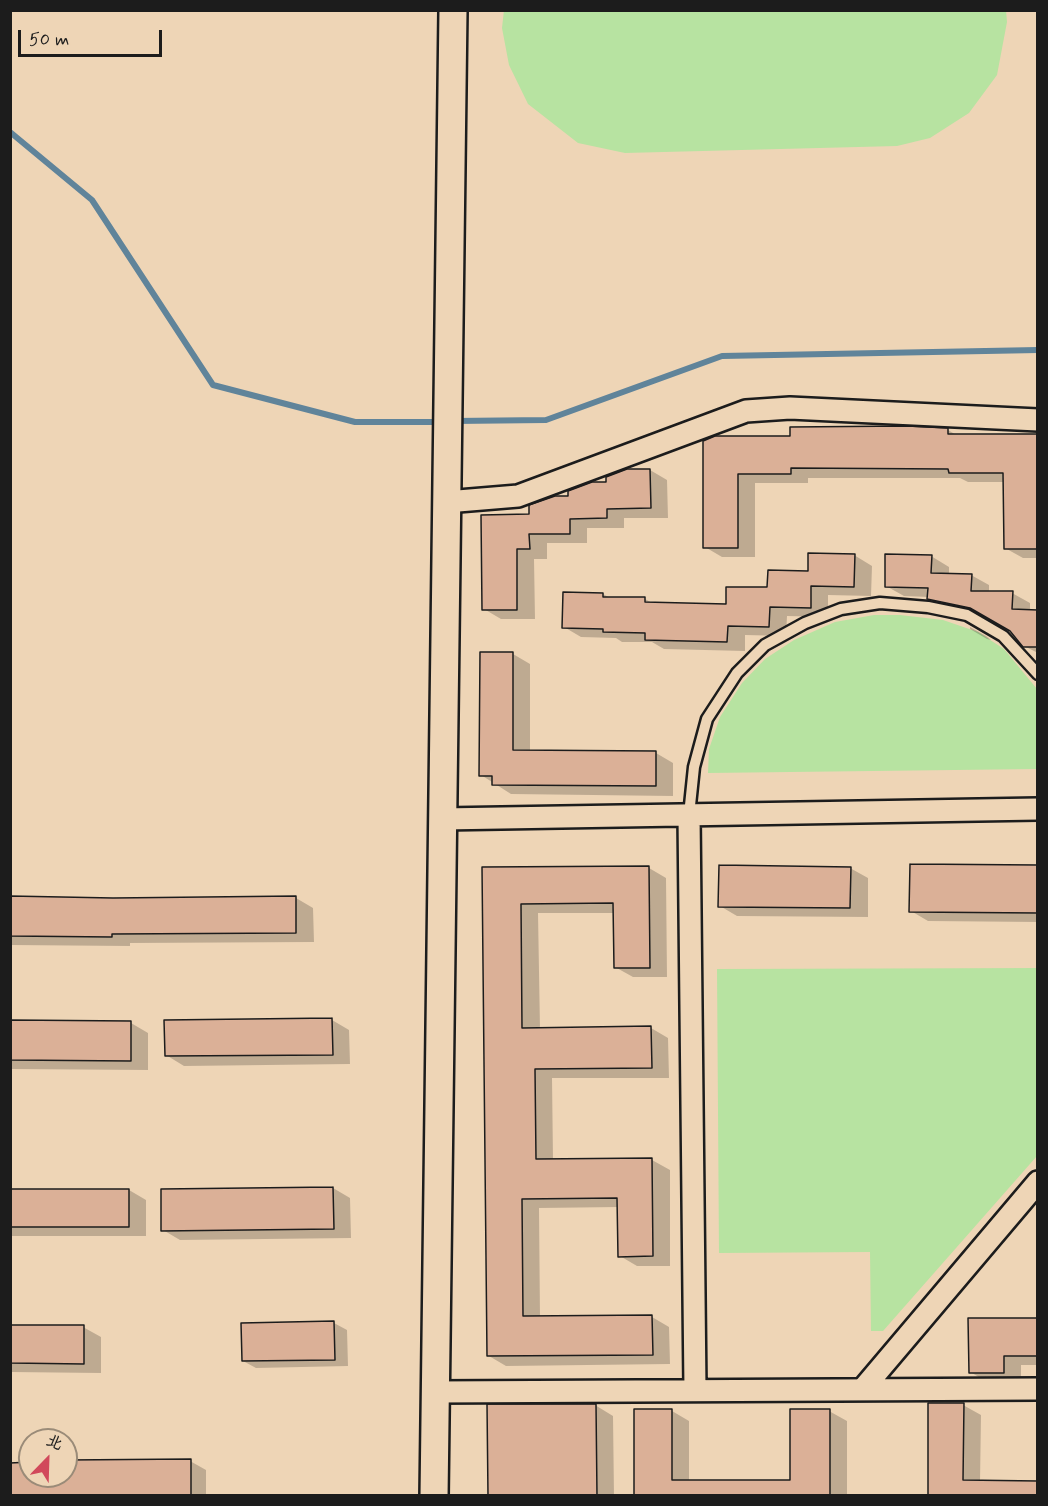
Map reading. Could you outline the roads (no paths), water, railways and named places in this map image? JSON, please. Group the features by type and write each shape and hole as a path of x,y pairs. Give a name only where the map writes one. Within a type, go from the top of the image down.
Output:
{"street":[{"path":"434,1496 453,10"},
{"path":"446,502 518,496 746,411 790,408 1038,420"},
{"path":"442,819 1038,809"},
{"path":"689,815 695,1390"},
{"path":"862,1390 1038,1182"},
{"path":"435,1392 1038,1389"}],"lane":[{"path":"689,815 694,767 707,719 737,673 765,645 805,622 842,609 880,603 928,607 967,615 1003,636 1038,674"}],"waterway":[{"path":"10,132 92,200 213,385 355,422 441,422"},
{"path":"454,421 546,420 722,356 1038,350"}]}
